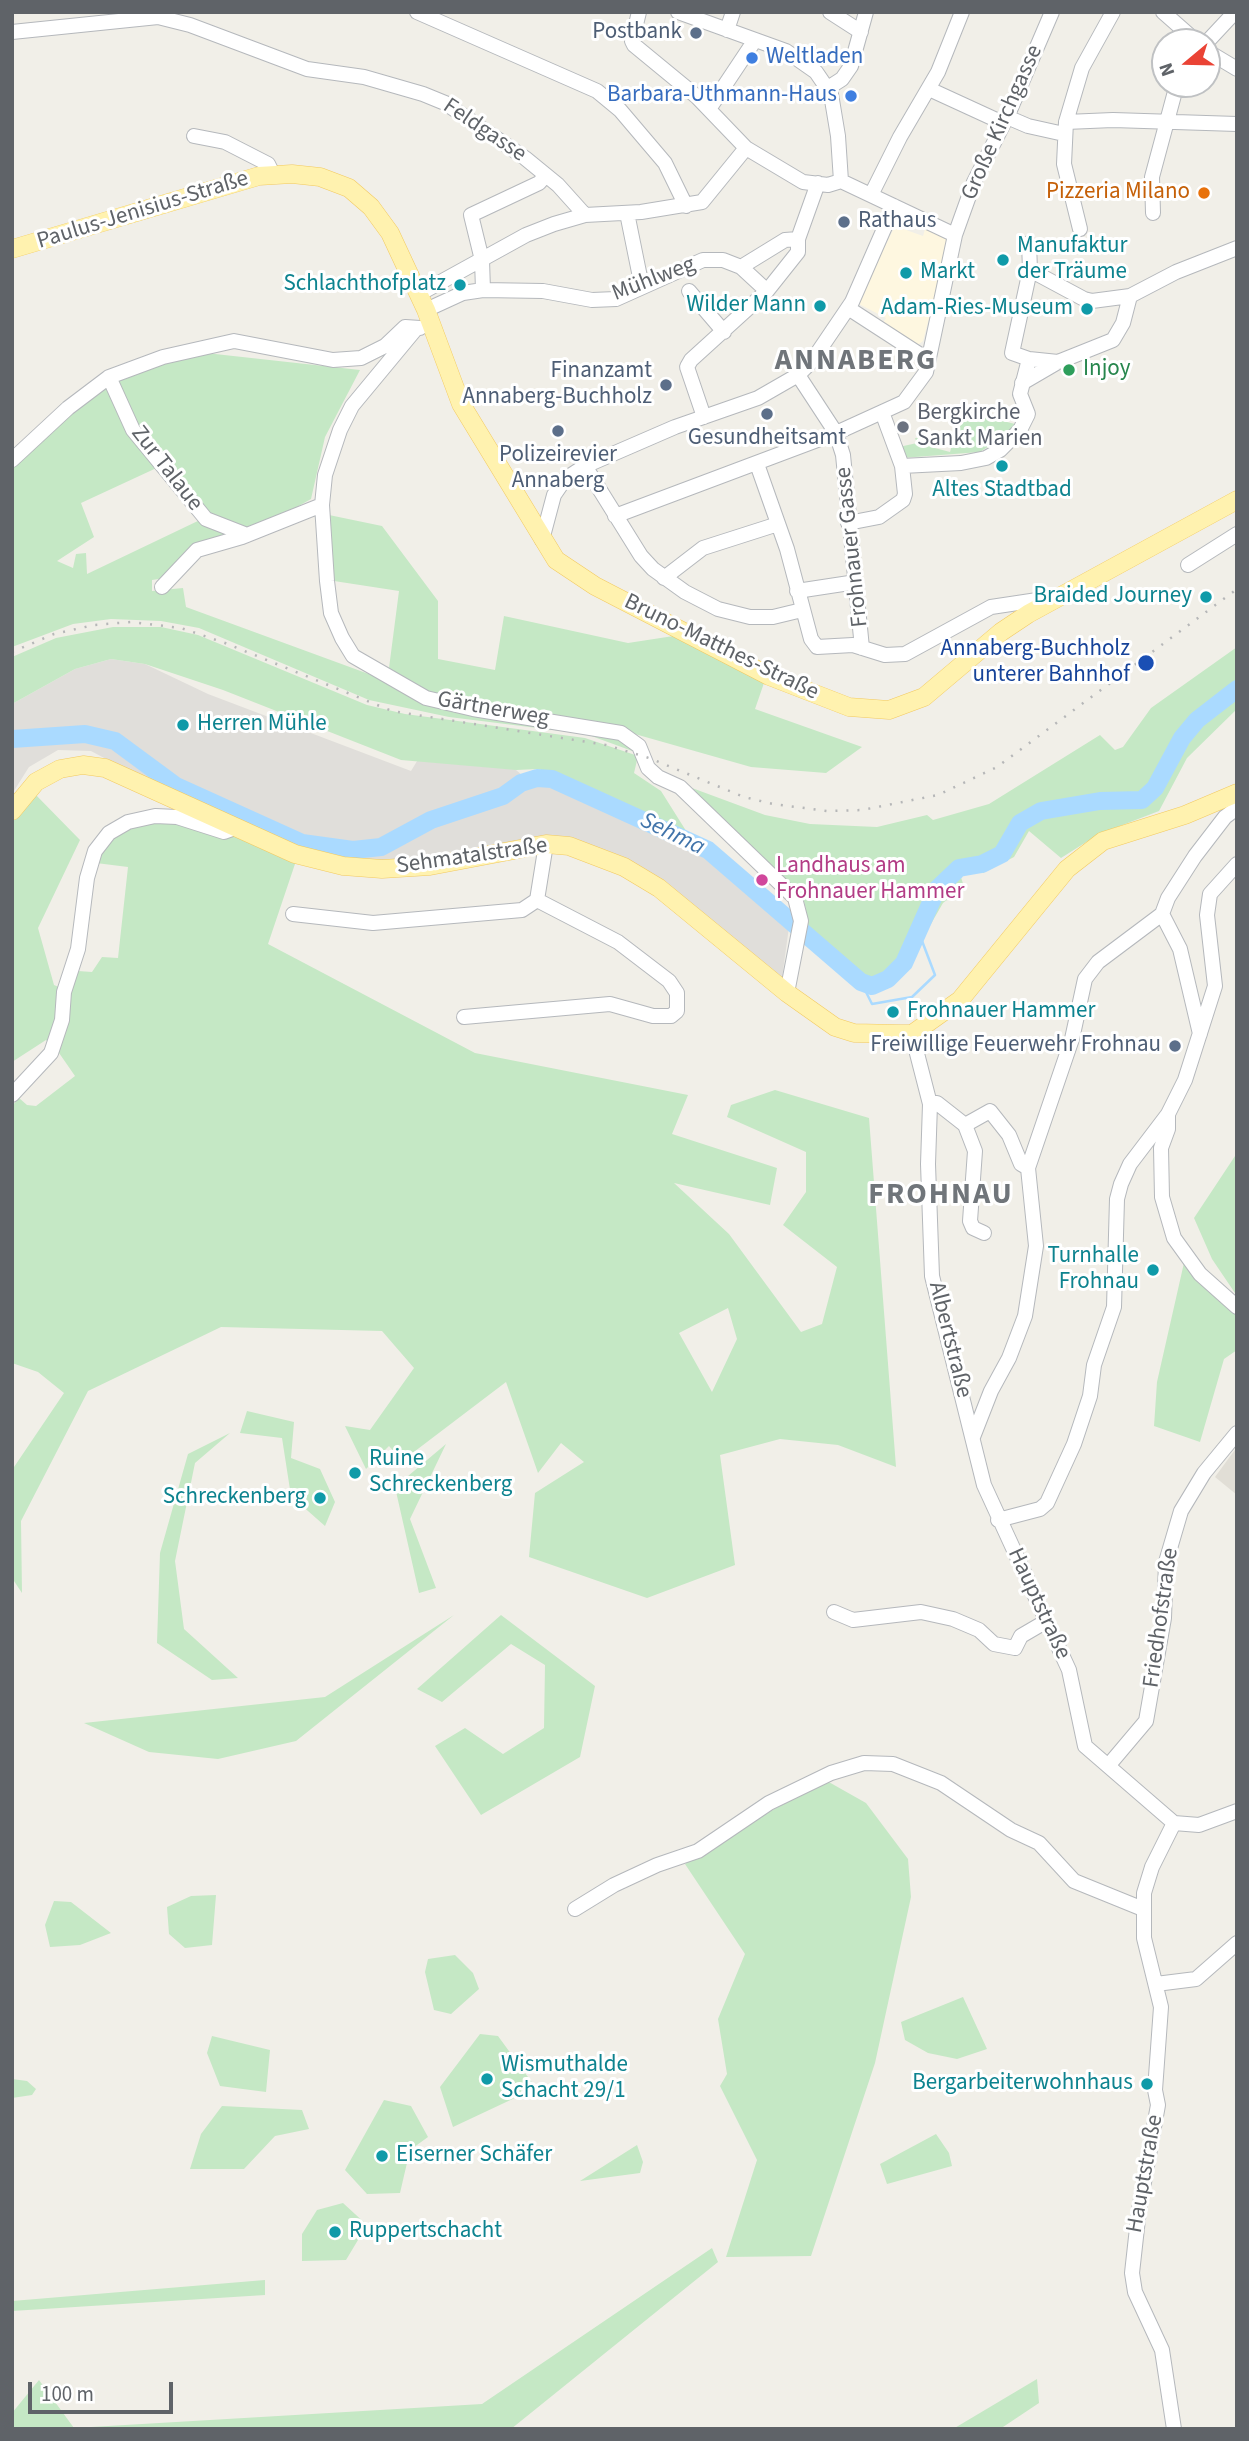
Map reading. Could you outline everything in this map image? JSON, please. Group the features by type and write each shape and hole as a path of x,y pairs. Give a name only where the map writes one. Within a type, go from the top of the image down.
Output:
{"main road":[{"name":"Paulus-Jenisius-Straße","path":"12,249 273,174 320,177 335,181 357,194 390,233 461,404 521,499 542,540"},
{"name":"Bruno-Matthes-Straße","path":"542,540 564,567 595,586 769,676 828,700 869,711 899,708 924,697 1000,632 1237,500"},
{"name":"Sehmatalstraße","path":"12,811 36,782 60,769 83,765 116,773 295,855 343,866 382,870 430,866 546,844 587,851 624,867 659,888 787,993 835,1027 854,1033 912,1034"},
{"path":"912,1034 960,1000 1067,869 1102,841 1185,815 1237,793"}],"street":[{"path":"12,32 158,17 175,12"},
{"path":"418,12 597,91 620,110 665,163 686,206"},
{"path":"615,516 836,433 904,402 926,372 955,235 871,195 829,183 803,182 746,148 709,109 634,45 632,41 639,12"},
{"path":"678,12 804,61 828,88 838,136 829,183 798,239 798,252 767,291 691,360 687,367 704,416"},
{"path":"727,30 733,12"},
{"path":"828,88 842,79 852,66 866,12"},
{"path":"871,195 900,137 929,89 962,12"},
{"name":"Große Kirchgasse","path":"955,235 974,182 1005,120 1052,12"},
{"path":"1080,229 1064,164 1065,128 1082,68 1113,12"},
{"path":"1163,12 1181,28"},
{"path":"1220,28 1235,12"},
{"path":"833,13 861,32"},
{"name":"Feldgasse","path":"158,17 190,25 307,69 364,77 445,103 546,175 585,215"},
{"path":"709,109 755,40"},
{"path":"1221,59 1237,69"},
{"path":"929,89 1005,120 1028,126 1065,128 1166,122 1237,124"},
{"path":"1153,213 1152,177 1173,98"},
{"name":"Paulus-Jenisius-Straße","path":"194,136 225,142 268,164 273,174"},
{"path":"12,460 68,408 109,377 163,357 234,341 333,360 361,358 385,346 405,327 412,325 482,260 526,235 585,215 627,213 702,202 746,148"},
{"path":"423,314 463,293 483,290 482,260 471,215 539,183 546,175"},
{"path":"542,540 554,495 565,479 585,466 704,416 758,398 799,375 812,361 848,308 894,205"},
{"path":"627,213 642,287"},
{"path":"767,291 741,267 785,240 798,239"},
{"path":"1029,243 1030,270 1012,353 1029,359 1058,362"},
{"path":"1030,270 1084,299 1130,296 1175,272 1237,248"},
{"name":"Mühlweg","path":"483,290 543,291 592,300 616,299 703,260 723,260 741,267"},
{"path":"689,290 724,331"},
{"path":"1022,383 1058,362 1113,340 1123,323 1130,296"},
{"path":"848,308 919,355 928,357"},
{"name":"Gärtnerweg","path":"423,314 346,418 325,475 322,505 331,612 353,656 426,698 473,709 621,733 639,746 648,768 658,777 680,788 785,886 799,906 801,921 787,993"},
{"path":"902,466 961,463 986,458 1000,450 1020,430 1028,414 1020,394 1029,359"},
{"name":"Frohnauer Gasse","path":"799,375 836,433 843,455 856,582 857,647"},
{"name":"Zur Talaue","path":"109,377 133,430 205,519 247,535"},
{"path":"848,523 879,517 903,500 902,466 882,412"},
{"path":"757,464 778,524 802,610 817,647 857,647 885,655 905,654 991,607 1044,599 1050,602"},
{"path":"585,466 641,556 664,578 685,592 732,615 773,617 802,610"},
{"path":"162,587 197,550 247,535 322,505"},
{"path":"664,578 704,548 778,524"},
{"path":"1188,565 1237,534"},
{"path":"797,591 856,582"},
{"path":"973,1437 1020,1333 1027,1305 1036,1246 1028,1168 1072,1039 1085,979 1098,962 1162,914 1168,898 1195,856 1225,817 1237,808"},
{"path":"12,1095 51,1053 62,1020 64,992 78,948 87,878 95,851 109,833 128,822 155,816 177,817 224,832 235,828"},
{"path":"293,914 373,923 522,910 537,900 546,844"},
{"path":"998,1520 1040,1509 1053,1495 1086,1408 1094,1364 1114,1307 1116,1199 1130,1164 1168,1114 1185,1080 1215,986 1207,915 1210,894 1237,864"},
{"path":"464,1017 610,1004 653,1016 671,1016 677,1011 677,993 669,981 618,942 537,900"},
{"path":"1162,914 1180,949 1200,1036"},
{"name":"Albertstraße","path":"912,1034 930,1104 932,1276 937,1305 973,1437"},
{"path":"930,1104 937,1103 965,1125 975,1151 970,1221 972,1228 984,1233"},
{"path":"965,1125 990,1111 1009,1135 1021,1164 1028,1168"},
{"path":"1168,1114 1168,1129 1161,1148 1162,1197 1174,1238 1200,1274 1237,1307"},
{"name":"Friedhofstraße","path":"1108,1766 1146,1721 1164,1618 1167,1562 1181,1511 1204,1474 1237,1433"},
{"name":"Hauptstraße","path":"973,1437 984,1485 998,1520 1069,1670 1085,1746 1174,1824 1147,1879 1143,1909 1144,1938 1161,2007 1156,2090 1158,2105 1139,2210 1132,2273 1135,2292 1162,2350 1174,2429"},
{"path":"834,1612 853,1620 921,1612 953,1619 979,1630 994,1644 1015,1648 1021,1636 1045,1622"},
{"path":"575,1909 625,1880 698,1851 769,1803 831,1773 864,1763 893,1764 941,1783 1011,1830 1039,1843 1073,1881 1143,1909"},
{"path":"1174,1824 1199,1825 1237,1811"},
{"path":"1156,1984 1196,1979 1237,1943"}],"shaded area":[{"name":"Markt","path":"895,226 923,236 925,229 950,239 923,341 919,344 913,345 882,325 886,318 857,303"},
{"path":"111,659 145,664 208,694 411,771 425,748 469,740 534,785 550,783 588,798 700,853 789,927 782,978 579,843 396,865 314,856 215,817 91,751 58,750 29,767 12,794 12,704 75,669"},
{"path":"1237,1447 1237,1495 1215,1477"}],"green space":[{"path":"197,352 360,370 325,437 311,499 279,517 245,529 206,514 163,465 81,503 94,537 57,561 73,568 76,554 86,553 87,574 202,519 219,532 231,534 198,547 165,578 152,580 152,591 183,588 186,607 377,677 426,703 626,738 635,752 586,734 449,717 369,700 199,628 161,621 111,619 73,624 12,647 12,467 72,409 105,387 132,373"},
{"path":"960,410 1015,424 1007,434 980,452 902,458 899,447 917,443 915,438 933,439 931,447 950,452 958,424 943,419"},
{"path":"329,515 382,526 438,601 438,659 495,670 504,616 628,643 680,635 764,683 755,709 862,747 826,773 751,767 582,719 530,714 450,700 414,688 389,668 399,591 334,581"},
{"path":"113,627 161,627 198,635 367,705 405,714 585,738 638,756 634,773 661,791 700,853 641,813 591,794 560,776 538,769 516,770 401,760 223,690 145,664 111,659 75,669 12,704 12,657 56,638"},
{"path":"1237,647 1237,709 1187,758 1159,811 1099,834 1061,858 1029,831 1014,857 983,873 971,860 957,864 964,887 943,903 906,967 890,983 884,976 864,978 802,925 806,910 803,897 692,788 765,815 810,824 877,827 927,815 933,820 989,804 1100,735 1115,750 1123,747 1151,708"},
{"path":"34,793 80,840 38,928 54,985 61,988 58,1021 49,1043 46,1040 12,1062 12,824 19,810"},
{"path":"156,819 236,834 296,861 268,944 475,1053 688,1095 672,1134 777,1168 770,1205 674,1183 729,1234 801,1332 822,1324 837,1267 783,1225 806,1192 806,1152 727,1117 731,1105 775,1090 869,1118 896,1467 838,1445 780,1439 720,1455 735,1565 647,1598 529,1557 535,1493 584,1462 561,1443 538,1473 506,1382 402,1461 389,1446 366,1469 345,1426 370,1430 414,1368 382,1331 221,1327 88,1391 21,1521 22,1593 12,1578 12,1470 64,1393 38,1372 12,1363 12,1106 19,1098 27,1105 36,1106 75,1076 57,1050 70,990 78,971 92,972 102,957 118,958 128,867 96,863 110,840 127,827","holes":["728,1308 737,1339 712,1392 679,1333"]},
{"path":"1237,1153 1237,1296 1212,1259 1194,1218"},
{"path":"1186,1254 1237,1307 1237,1350 1224,1359 1200,1442 1154,1426 1157,1382"},
{"path":"247,1411 294,1422 291,1458 320,1469 335,1502 325,1526 291,1496 282,1438 240,1433"},
{"path":"230,1433 195,1463 175,1561 184,1629 238,1678 212,1680 157,1643 160,1553 188,1454"},
{"path":"446,1444 410,1519 436,1588 419,1593 395,1487"},
{"path":"454,1615 296,1741 218,1759 149,1752 84,1723 325,1697"},
{"path":"501,1615 595,1686 580,1757 481,1815 435,1746 465,1728 503,1754 544,1728 545,1665 511,1644 442,1702 417,1689"},
{"path":"827,1781 866,1803 908,1859 911,1897 875,2063 811,2256 726,2257 757,2160 720,2086 727,2074 718,2019 745,1954 685,1864 771,1811"},
{"path":"216,1895 212,1945 185,1948 169,1934 167,1907 191,1896"},
{"path":"54,1901 71,1902 111,1933 80,1945 50,1947 45,1925"},
{"path":"455,1955 473,1973 479,1989 451,2014 434,2010 425,1972 428,1959"},
{"path":"963,1997 987,2049 957,2059 928,2053 905,2040 901,2022"},
{"path":"480,2034 498,2036 536,2088 453,2127 440,2087"},
{"path":"212,2036 270,2050 266,2092 220,2086 207,2053"},
{"path":"12,2079 27,2081 36,2089 32,2095 12,2098"},
{"path":"384,2100 411,2106 428,2137 410,2150 400,2193 367,2194 345,2170"},
{"path":"222,2106 302,2110 309,2129 275,2136 244,2169 190,2169 201,2134"},
{"path":"936,2134 949,2153 952,2166 887,2184 880,2164"},
{"path":"637,2145 643,2162 640,2173 580,2181"},
{"path":"343,2203 367,2225 346,2260 302,2261 302,2234 317,2210"},
{"path":"712,2248 718,2262 511,2429 12,2429 12,2413 39,2380 74,2428 482,2404"},
{"path":"265,2280 265,2295 12,2311 12,2301"},
{"path":"1037,2379 1039,2403 1000,2429 953,2429"}],"waterway":[{"name":"Sehma","path":"12,739 85,734 115,741 176,786 302,843 353,850 381,847 431,820 503,796 521,783 537,778 552,779 708,850 861,982 872,986 888,979 904,963 937,889 959,868 982,864 1002,854 1020,823 1041,811 1100,801 1142,800 1155,788 1182,738 1197,720 1237,689"},
{"path":"861,982 872,1004 912,997 935,975 919,933"}],"railway":[{"path":"12,652 54,634 94,625 131,622 181,628 225,643 392,711 606,745 649,758 744,797 773,804 827,811 862,810 938,795 997,767 1237,589"}],"place":[{"name":"Postbank","path":"696,33"},
{"name":"Weltladen","path":"752,58"},
{"name":"Barbara-Uthmann-Haus","path":"851,96"},
{"name":"Pizzeria Milano","path":"1204,193"},
{"name":"Rathaus","path":"844,222"},
{"name":"Manufaktur der Träume","path":"1003,260"},
{"name":"Markt","path":"906,273"},
{"name":"Schlachthofplatz","path":"460,285"},
{"name":"Wilder Mann","path":"820,306"},
{"name":"Adam-Ries-Museum","path":"1087,309"},
{"name":"Injoy","path":"1069,370"},
{"name":"Finanzamt Annaberg-Buchholz","path":"666,385"},
{"name":"Gesundheitsamt","path":"767,414"},
{"name":"Bergkirche Sankt Marien","path":"903,427"},
{"name":"Polizeirevier Annaberg","path":"558,431"},
{"name":"Altes Stadtbad","path":"1002,466"},
{"name":"Braided Journey","path":"1206,597"},
{"name":"Annaberg-Buchholz unterer Bahnhof","path":"1146,663"},
{"name":"Herren Mühle","path":"183,725"},
{"name":"Landhaus am Frohnauer Hammer","path":"762,880"},
{"name":"Frohnauer Hammer","path":"893,1012"},
{"name":"Freiwillige Feuerwehr Frohnau","path":"1175,1046"},
{"name":"Turnhalle Frohnau","path":"1153,1270"},
{"name":"Ruine Schreckenberg","path":"355,1473"},
{"name":"Schreckenberg","path":"320,1498"},
{"name":"Wismuthalde Schacht 29/1","path":"487,2079"},
{"name":"Bergarbeiterwohnhaus","path":"1147,2084"},
{"name":"Eiserner Schäfer","path":"382,2156"},
{"name":"Ruppertschacht","path":"335,2232"}],"district":[{"name":"ANNABERG","path":"856,362"},
{"name":"FROHNAU","path":"941,1196"}]}
